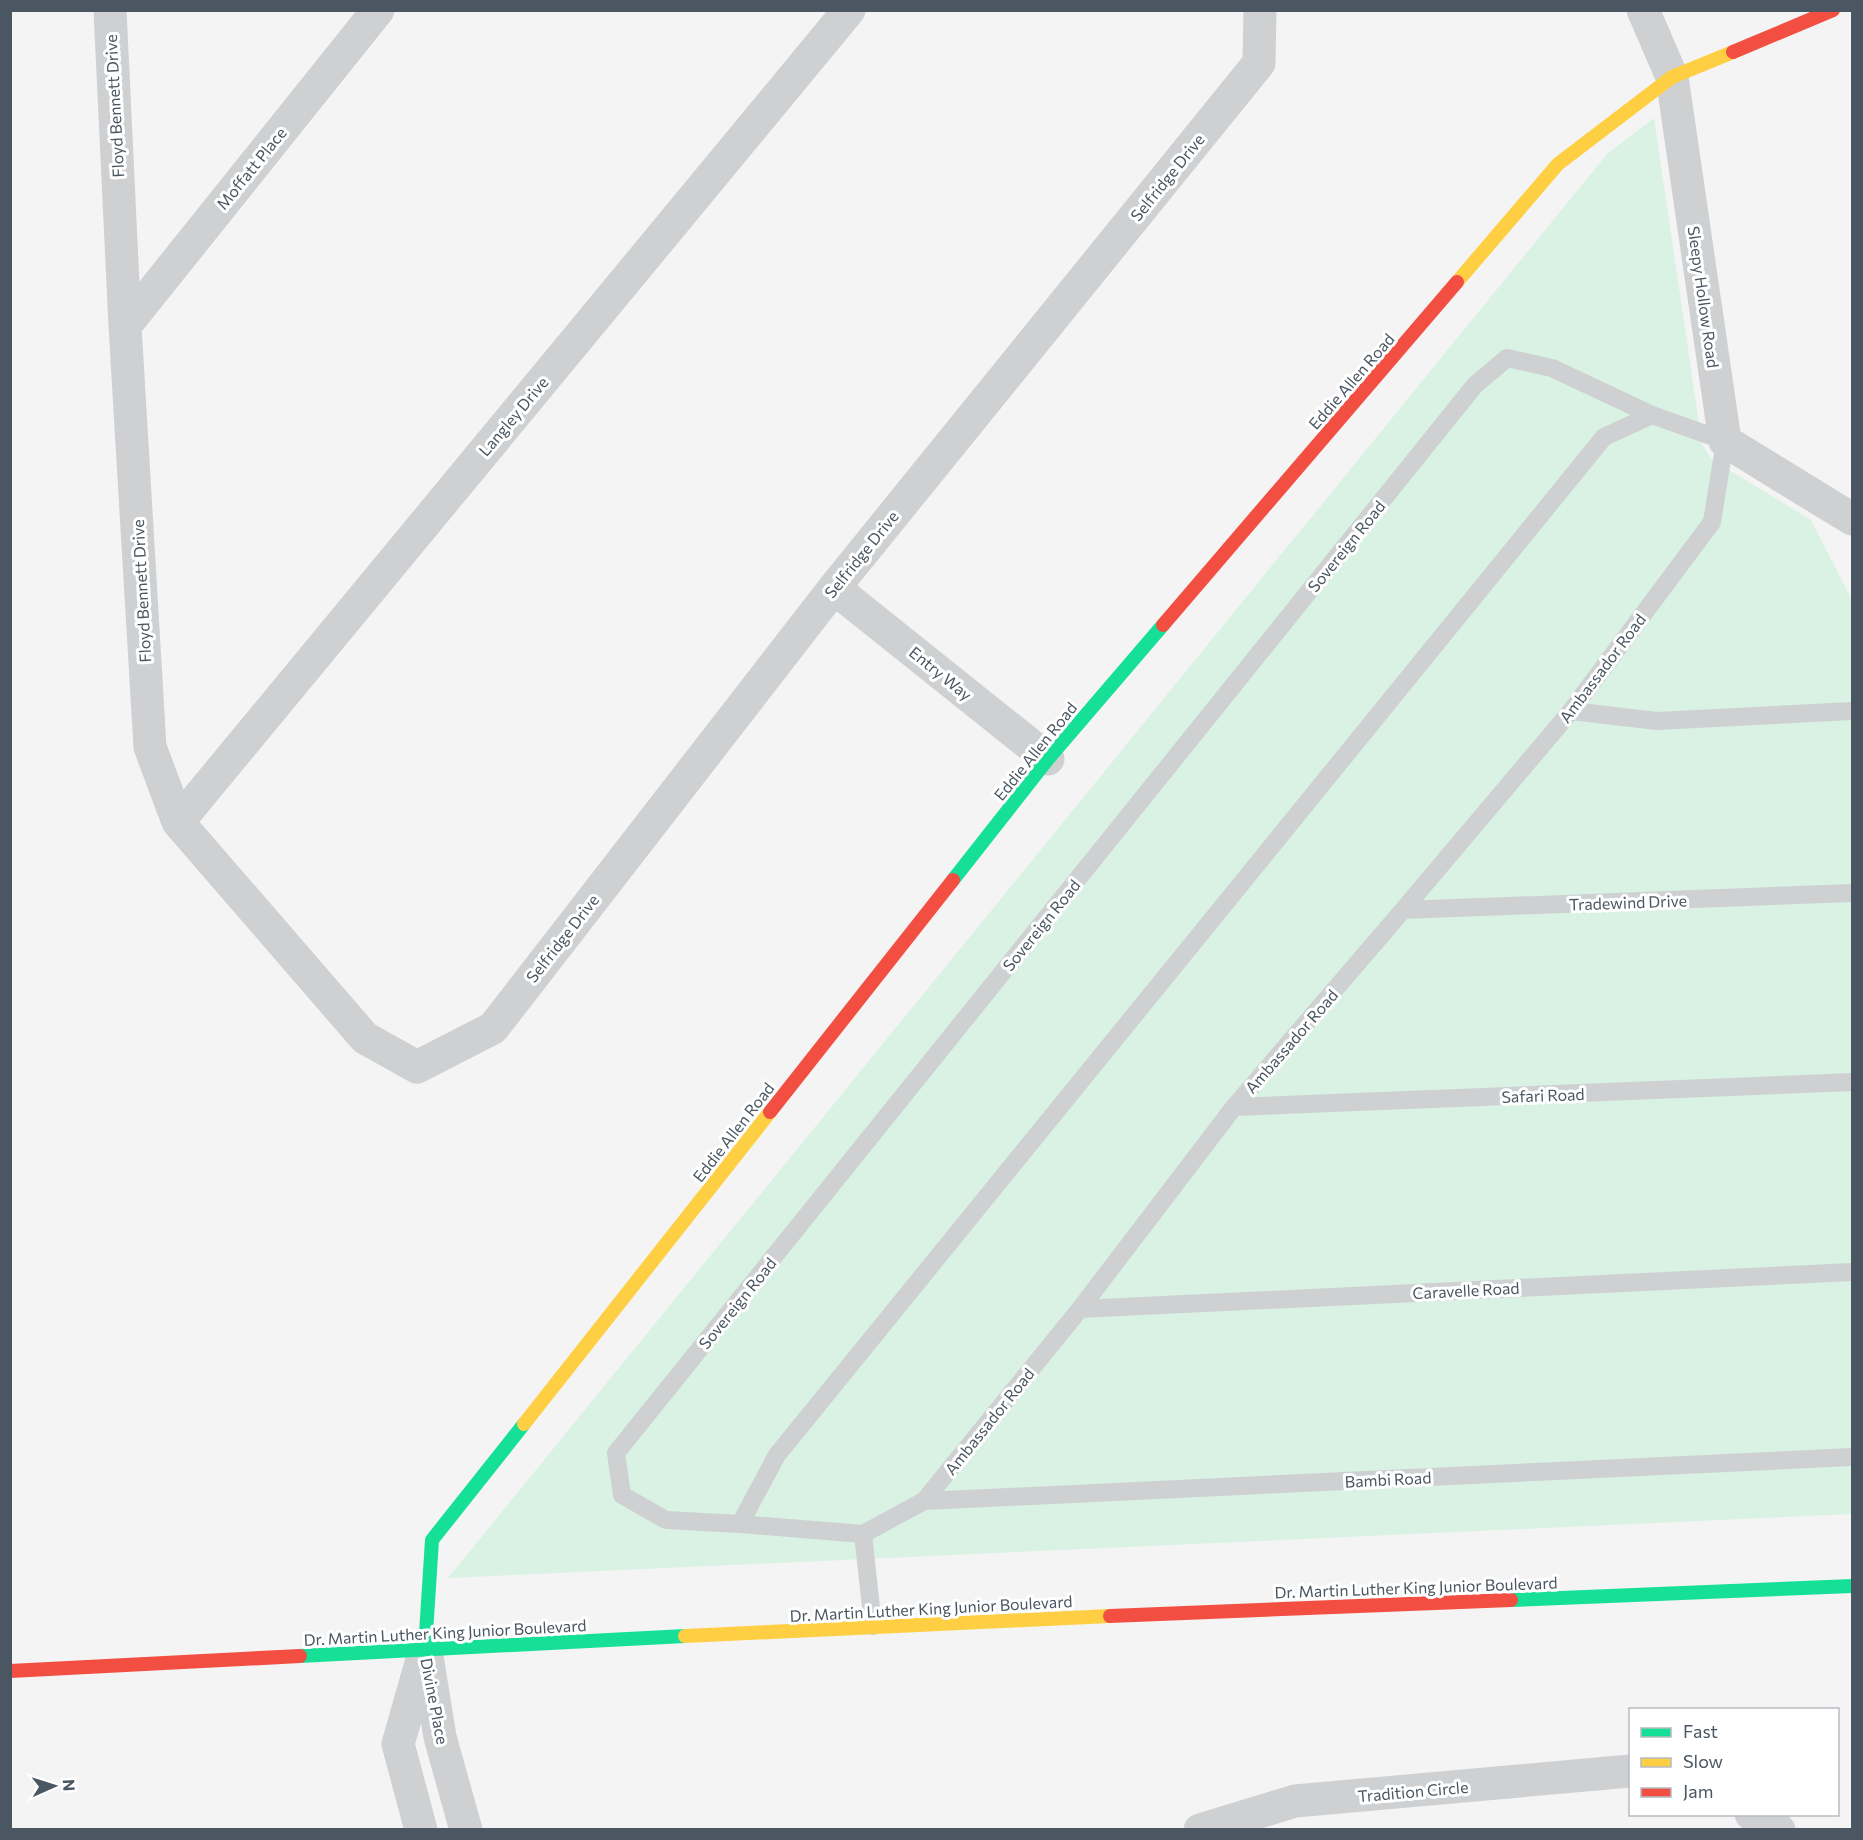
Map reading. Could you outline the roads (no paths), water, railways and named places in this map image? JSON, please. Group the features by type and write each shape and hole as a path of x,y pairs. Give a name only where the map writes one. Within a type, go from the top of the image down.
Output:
{"street":[{"name":"Floyd Bennett Drive","path":"110,10 125,326 150,747 178,822 365,1038 417,1067"},
{"name":"Moffatt Place","path":"125,326 378,10"},
{"name":"Langley Drive","path":"178,822 849,10"},
{"name":"Selfridge Drive","path":"417,1067 493,1028 834,588 1259,63 1260,10"},
{"name":"Sleepy Hollow Road","path":"1643,10 1672,76 1725,441"},
{"name":"Eddie Allen Road","path":"425,1649 432,1540 1048,759 1558,164 1672,76 1833,10"},
{"path":"1725,441 1852,519"},
{"name":"Entry Way","path":"834,588 1048,759"},
{"name":"Dr. Martin Luther King Junior Boulevard","path":"10,1671 873,1626 1852,1586"},
{"name":"Divine Place","path":"421,1830 398,1744 425,1649"},
{"name":"Divine Place","path":"425,1649 440,1737 466,1830"},
{"name":"Tradition Circle","path":"1200,1830 1295,1802 1629,1771"},
{"path":"1753,1816 1779,1830"}],"lane":[{"name":"Sovereign Road","path":"863,1534 666,1520 622,1495 616,1453 1476,385 1507,358 1552,368 1652,416 1725,441"},
{"path":"740,1524 777,1455 1604,437 1652,416"},
{"name":"Ambassador Road","path":"863,1534 924,1501 1080,1309 1234,1107 1570,711 1712,522 1725,441"},
{"path":"1570,711 1657,721 1852,711"},
{"name":"Tradewind Drive","path":"1403,910 1852,893"},
{"name":"Safari Road","path":"1234,1107 1852,1082"},
{"name":"Caravelle Road","path":"1080,1309 1852,1272"},
{"name":"Bambi Road","path":"924,1501 1852,1457"},
{"path":"863,1534 873,1626"}]}
